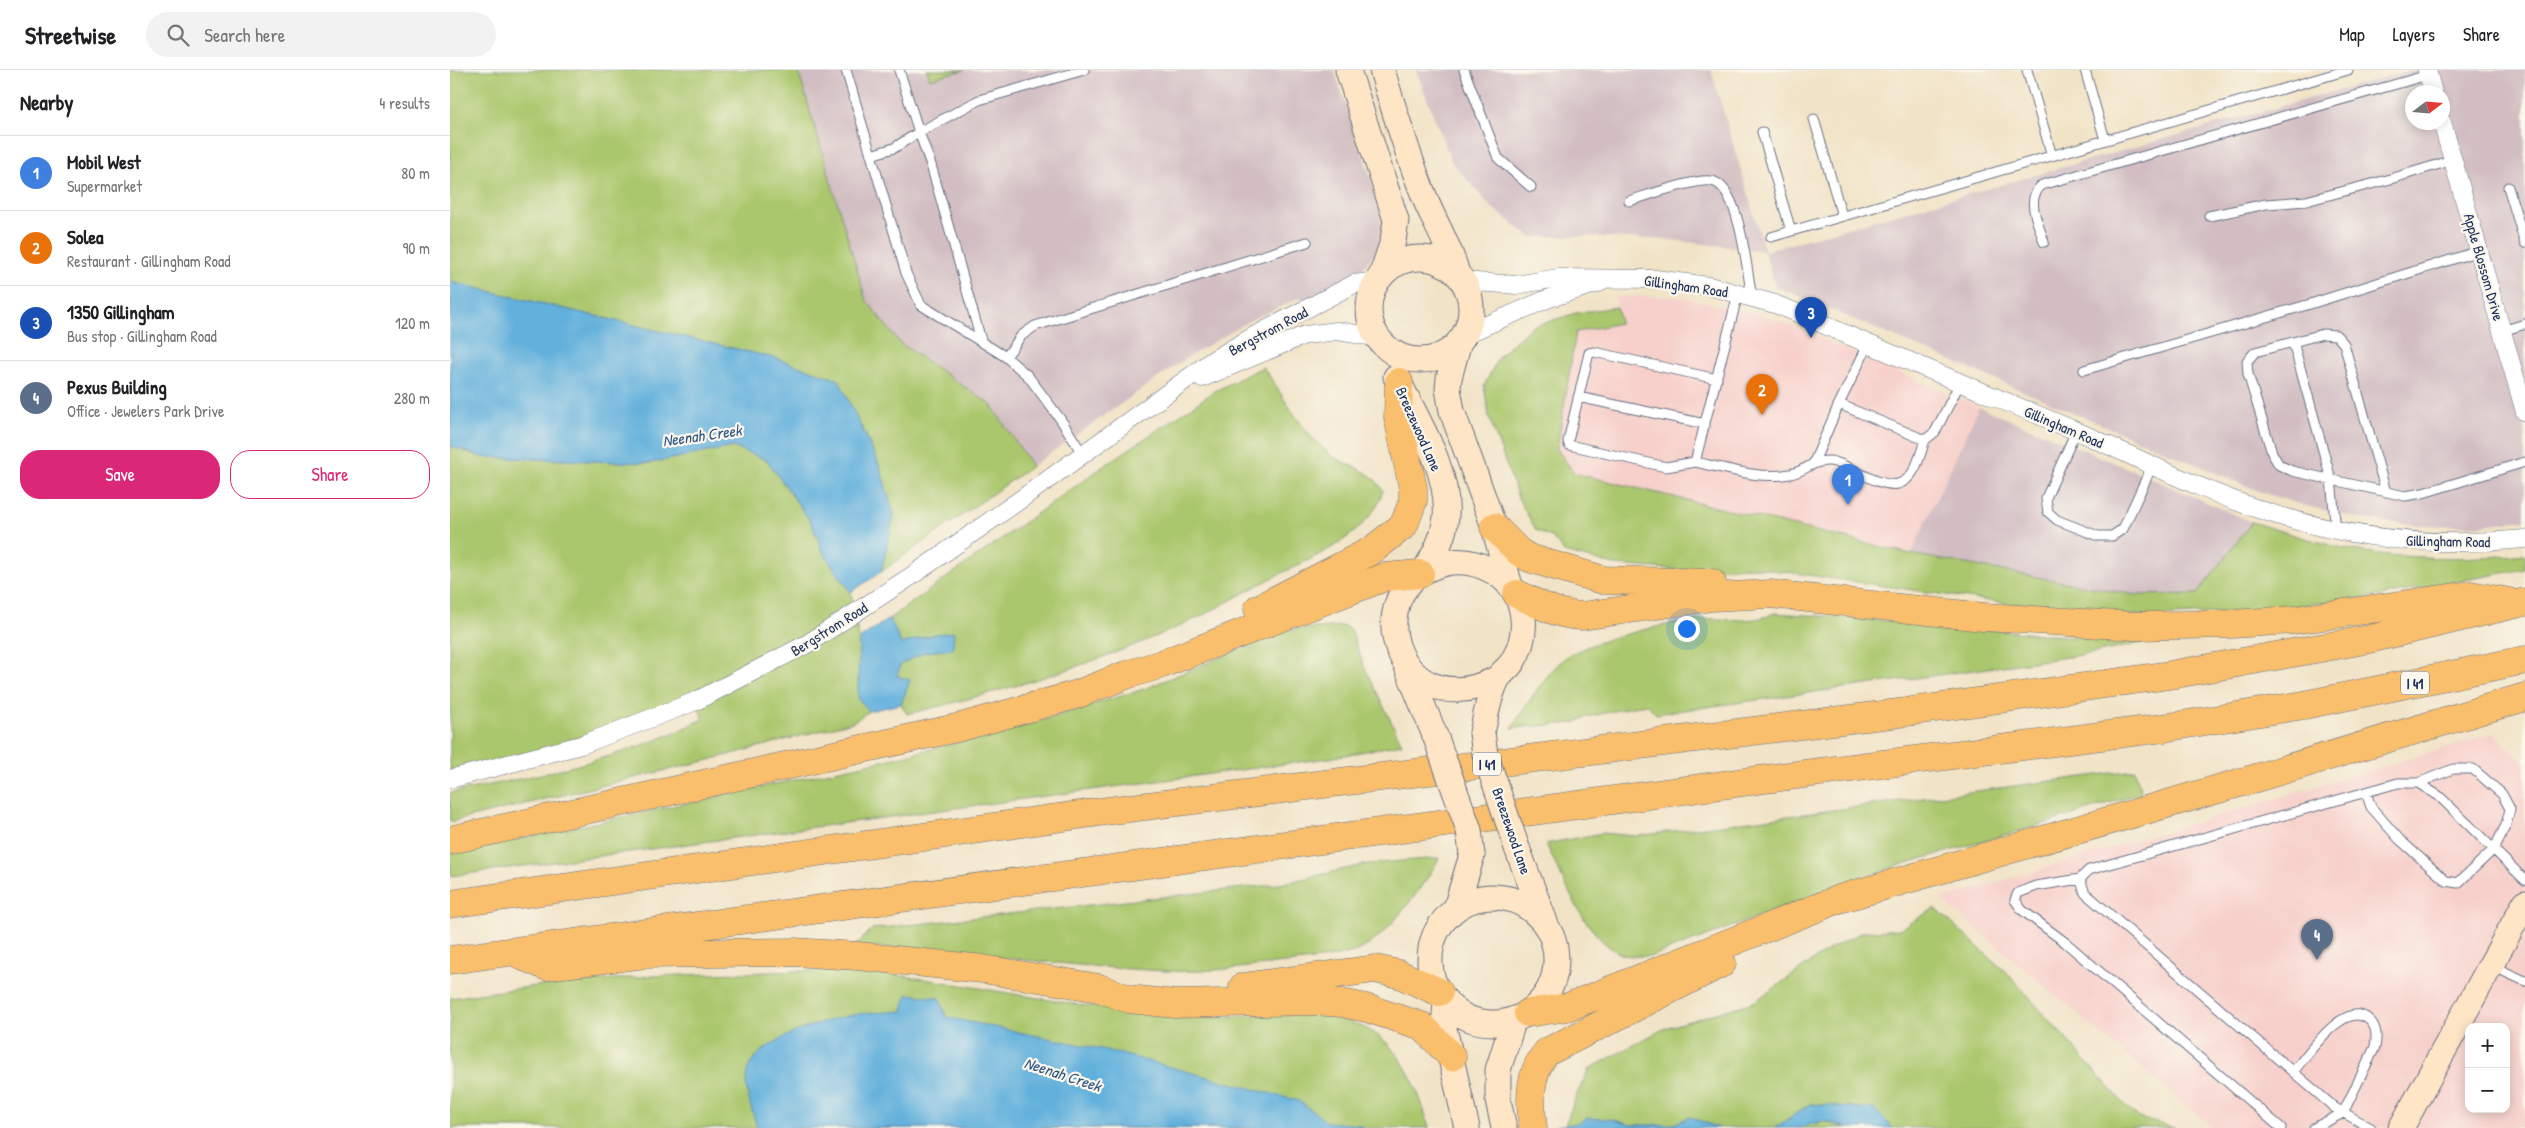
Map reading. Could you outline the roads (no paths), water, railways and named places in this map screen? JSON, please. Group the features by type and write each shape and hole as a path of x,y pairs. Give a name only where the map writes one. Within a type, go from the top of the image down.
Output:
{"highway":[{"path":"1126,675 1159,656 1283,597 1371,551 1404,525 1413,501 1413,488 1398,417 1399,382"},
{"path":"1494,526 1519,552 1529,558 1603,580 1635,583 1734,583 1786,588 1825,598"},
{"path":"450,840 961,728 1078,694 1126,675 1162,664 1385,577 1423,572"},
{"path":"1514,590 1556,613 1582,616 1712,597 1770,594 1825,598 1984,617 2134,626 2232,624 2296,620 2470,594 2522,603"},
{"name":"I 41","path":"450,904 1114,810 1870,716 2170,675 2370,639 2522,603"},
{"name":"I 41","path":"450,960 1758,780 2163,728 2304,705 2525,660"},
{"path":"1521,1016 1568,1007 1839,899 2525,697"},
{"path":"1533,1128 1532,1086 1536,1068 1548,1052 1787,930 1841,906 1917,877"},
{"path":"511,952 546,966 646,954 745,952 848,956 983,969 1099,988 1129,999 1175,1004 1315,1001 1366,1008 1422,1026 1452,1057"},
{"path":"1099,988 1131,985 1175,989 1264,986 1375,969 1399,974 1443,997"}],"main road":[{"path":"1348,70 1396,220 1393,241 1380,278 1371,294 1369,309 1379,342 1413,360 1436,357 1461,340"},
{"path":"1382,70 1401,134 1421,188 1453,258 1460,278 1469,294 1471,308 1469,322 1448,378 1451,404 1494,526 1524,623 1521,643 1513,662 1498,678 1480,688 1460,692 1439,688 1427,682 1406,665"},
{"path":"1380,278 1403,260 1420,258 1444,264 1460,278"},
{"name":"Breezewood Lane","path":"1379,342 1415,411 1438,468 1445,498 1446,523 1440,544 1423,572"},
{"path":"1456,908 1472,855 1469,830 1436,738 1397,646 1393,627 1396,606 1405,588 1423,572 1443,563 1471,563 1480,565 1497,573 1514,590"},
{"name":"Breezewood Lane","path":"1498,678 1482,732 1485,754 1517,848 1546,924"},
{"path":"1488,896 1504,897 1520,902 1546,924 1554,943 1556,962 1552,982 1542,999 1521,1016 1500,1022 1470,1018 1457,1011 1443,997 1432,975 1430,956 1438,929 1456,908 1471,900 1488,896"},
{"path":"2400,1128 2525,903"},
{"path":"1443,997 1444,1028 1467,1128"},
{"path":"1504,1128 1498,1100 1498,1070 1521,1016"}],"street":[{"path":"2428,72 2432,85"},
{"name":"Apple Blossom Drive","path":"2444,130 2525,412"},
{"name":"Bergstrom Road","path":"450,779 581,745 696,701 806,644 918,572 1213,360 1254,336 1354,284 1380,278"},
{"name":"Gillingham Road","path":"1460,278 1516,285 1558,278 1655,279 1709,286 1782,307 1869,343 1960,384 2076,431 2152,466 2262,511 2336,531 2373,537 2426,542 2494,542 2525,539"},
{"name":"Gillingham Road","path":"1461,340 1547,299 1609,280"},
{"name":"Bergstrom Road","path":"1165,395 1228,366 1305,335 1337,331 1379,342"}],"lane":[{"path":"846,70 906,273 921,305 1006,356 1028,376 1082,453"},
{"path":"900,70 931,165 980,340"},
{"path":"872,155 894,148 919,132 979,100 1084,70"},
{"path":"1464,70 1498,158 1531,187"},
{"path":"2028,70 2052,156"},
{"path":"2085,70 2105,140"},
{"path":"2310,70 2312,80"},
{"path":"1771,237 2348,70"},
{"path":"2044,242 2033,200 2037,189 2042,186 2428,72"},
{"path":"1814,119 1842,216"},
{"path":"1762,132 1791,231"},
{"path":"2209,216 2266,204 2306,201 2387,180 2453,160"},
{"path":"1630,201 1696,182 1711,181 1722,184 1728,192 1739,226 1745,296 1717,379 1695,462"},
{"path":"2508,187 2525,243"},
{"path":"1006,356 1021,336 1035,326 1307,242"},
{"path":"2084,370 2307,305 2479,251"},
{"path":"2502,330 2525,324"},
{"path":"2386,492 2344,344 2336,335 2323,334 2255,352 2247,361 2248,374 2272,453 2279,465 2292,470 2386,492 2405,496 2423,493 2525,462"},
{"path":"2293,342 2331,479 2336,531"},
{"path":"1814,462 1839,404 1869,343"},
{"path":"1717,379 1594,352 1587,356 1568,441 1572,447 1666,467 1695,462 1762,476 1792,474 1814,462 1830,461 1856,473 1891,484 1898,484 1906,479 1914,470 1925,440 1935,432 1960,384"},
{"path":"1578,397 1705,424"},
{"path":"1839,404 1925,440"},
{"path":"2076,431 2046,498 2048,512 2057,520 2098,536 2112,536 2123,529 2152,466"},
{"path":"2281,1128 2066,943 2022,910 2015,900 2018,893 2036,886 2080,879 2089,870 2366,792 2398,783 2418,783 2453,769 2472,769 2502,794 2510,809 2506,825 2494,849 2458,883 2446,881 2399,839 2371,807 2366,792"},
{"path":"2418,783 2439,796 2525,880"},
{"path":"2080,879 2085,894 2293,1072 2343,1113 2370,1128"},
{"path":"2489,965 2525,981"},
{"path":"2293,1072 2340,1020 2356,1014 2368,1018 2376,1031 2375,1047 2343,1113 2314,1128"}],"water":[{"name":"Neenah Creek","path":"450,282 775,358 839,380 880,467 894,515 881,572 851,592 824,554 811,522 767,460 733,447 650,463 482,457 450,446"},
{"path":"890,618 901,644 936,634 954,632 953,649 925,652 901,664 897,676 910,680 901,704 869,711 858,698 859,639"},
{"name":"Neenah Creek","path":"907,994 940,998 946,1017 1106,1050 1299,1101 1327,1122 1360,1125 1363,1128 757,1128 747,1093 746,1078 752,1061 761,1052 802,1029 817,1024 850,1015 903,1011"},
{"path":"1810,1104 1874,1109 1893,1128 1848,1128 1823,1121 1797,1128 1775,1128"},
{"path":"1690,1117 1719,1128 1556,1128 1555,1126 1578,1123 1587,1118 1611,1119 1630,1125 1674,1124"}],"place":[{"name":"1350 Gillingham","path":"1811,338"},
{"name":"Solea","path":"1762,415"},
{"name":"Mobil West","path":"1848,505"},
{"name":"Pexus Building","path":"2317,960"}]}
